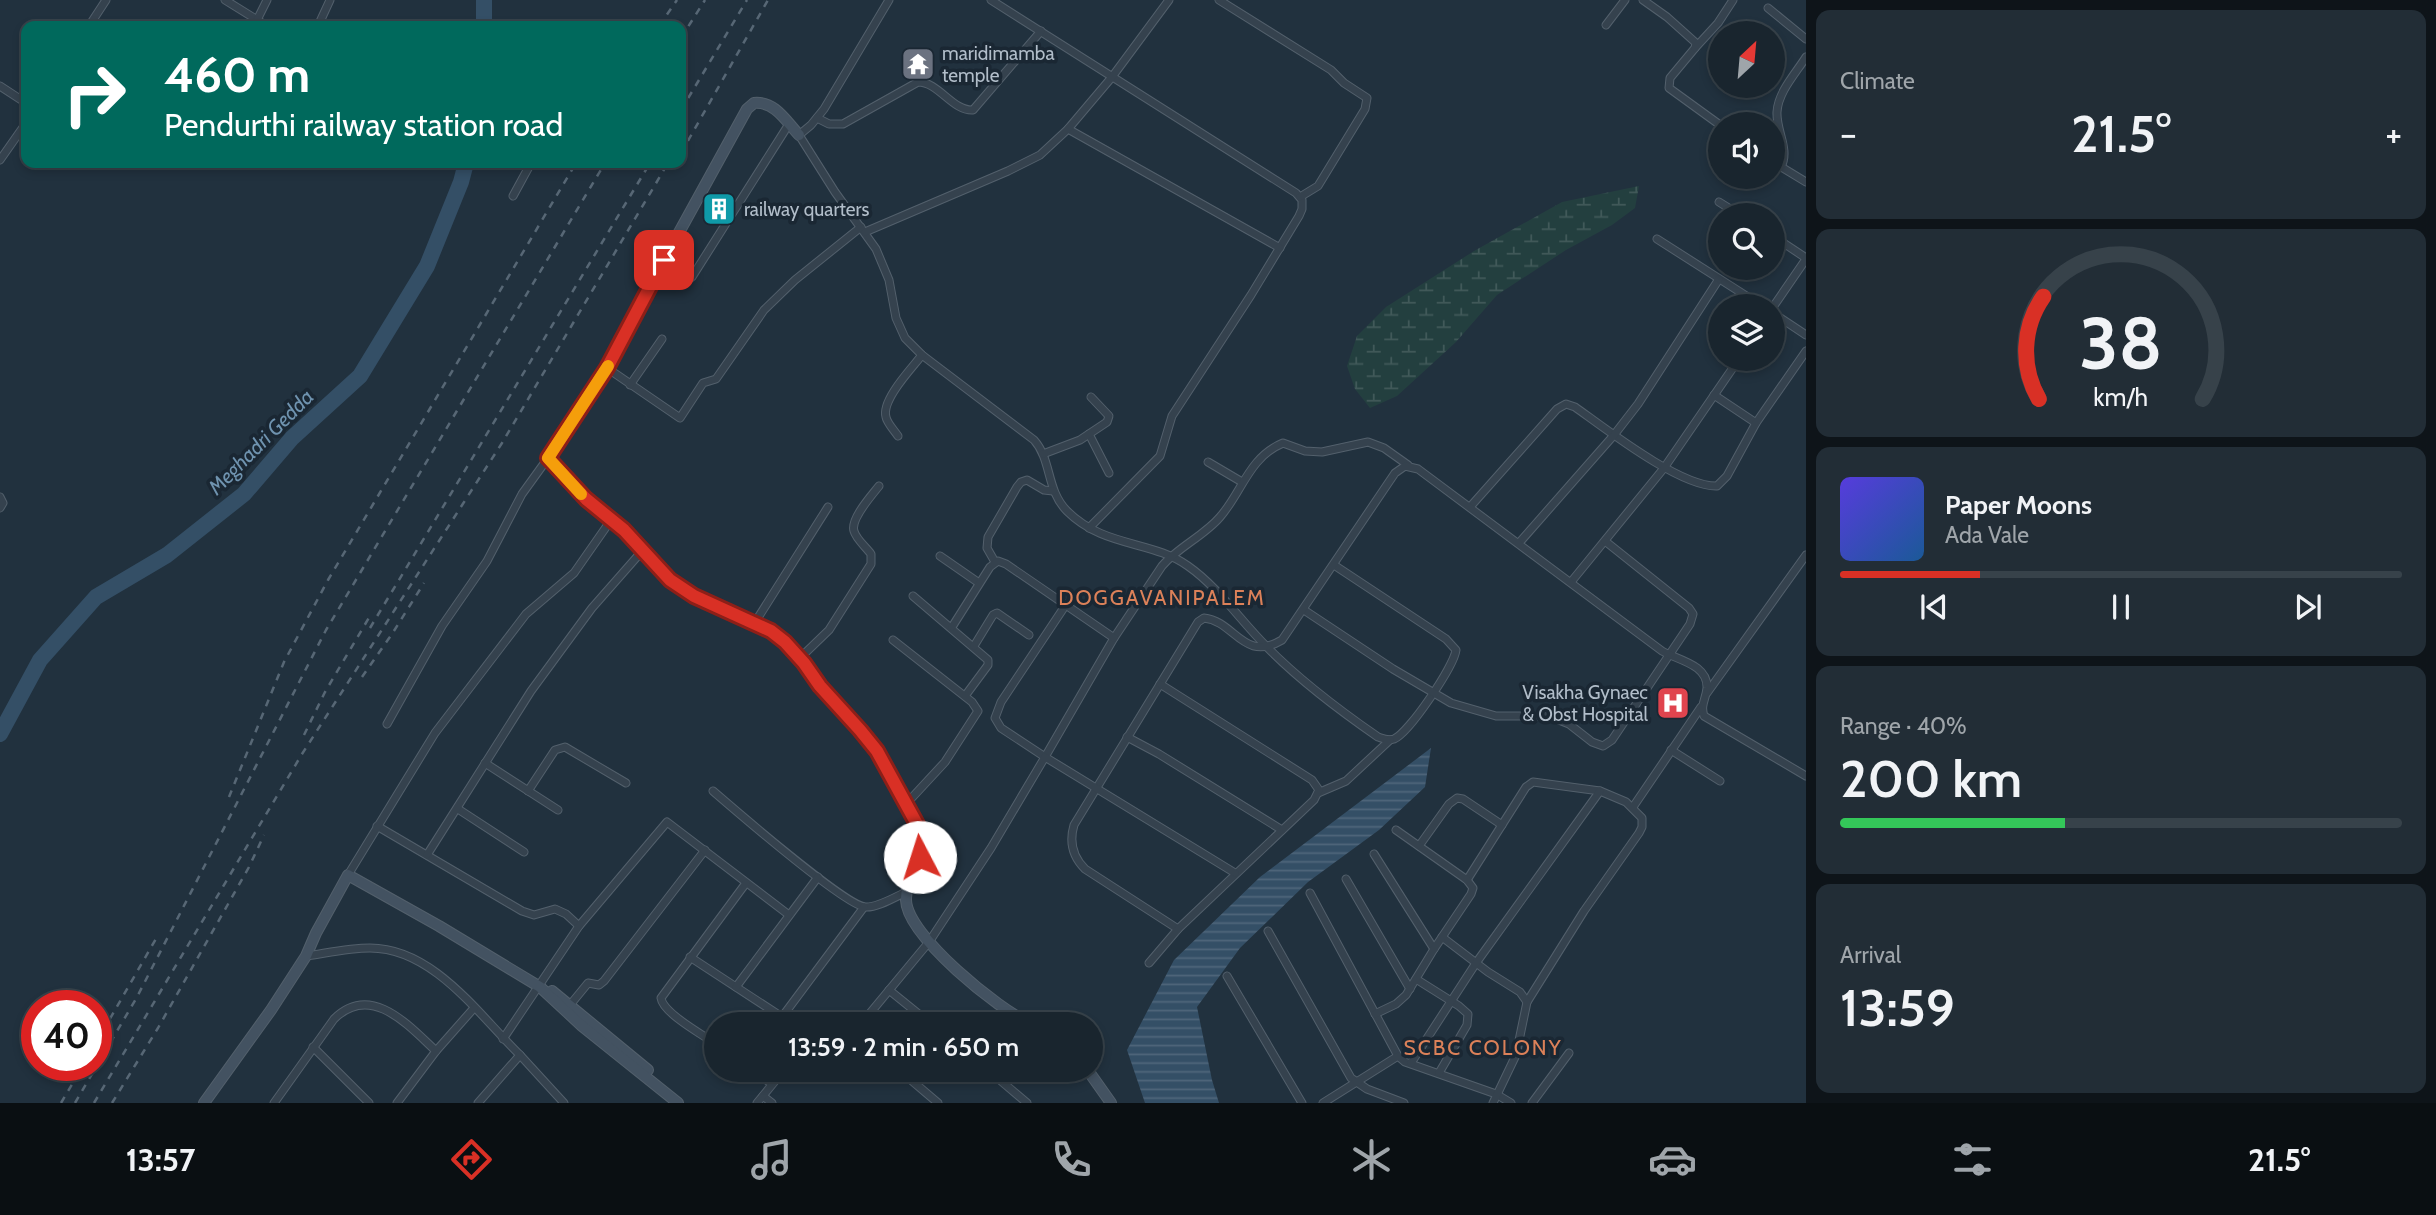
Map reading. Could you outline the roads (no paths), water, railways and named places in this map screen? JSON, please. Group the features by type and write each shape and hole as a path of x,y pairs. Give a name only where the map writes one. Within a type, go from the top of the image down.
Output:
{"street":[{"path":"92,21 106,0"},
{"path":"225,0 253,21"},
{"path":"257,21 267,0"},
{"path":"320,21 330,0"},
{"path":"799,135 817,118 889,0"},
{"path":"991,0 1300,197 1302,209 1280,248 1171,416 1160,456 1090,528"},
{"path":"607,368 674,415 681,417 702,383 716,379 764,310 795,279 863,229 1009,171 1040,155 1068,129 1112,77 1169,0"},
{"path":"1219,0 1331,70 1344,83 1367,98 1365,109 1318,186 1300,197"},
{"path":"1606,25 1625,0"},
{"path":"1643,0 1695,41 1695,48"},
{"path":"1708,116 1669,88 1670,78 1718,23 1734,0"},
{"path":"1768,8 1806,39"},
{"path":"817,118 834,125 843,124 918,82 931,85 967,111 973,110 1041,32"},
{"path":"1778,112 1787,86 1806,57"},
{"path":"0,86 21,100"},
{"path":"387,724 453,608 487,561 518,500 607,368 747,109 754,103 773,107 799,135 835,192 863,229 881,258 901,333 922,355 1034,440 1043,454 1054,491 1068,511 1090,528 1114,541 1170,556 1196,572 1298,676 1378,737 1390,740"},
{"path":"657,273 680,283 692,277 789,124"},
{"path":"1068,129 1280,248"},
{"path":"0,160 21,130"},
{"path":"513,196 528,168"},
{"path":"1785,169 1806,182"},
{"path":"1657,239 1708,272"},
{"path":"1782,294 1806,259 1785,244"},
{"path":"1519,543 1614,435 1660,372 1678,339 1718,280"},
{"path":"1721,280 1743,294"},
{"path":"1785,321 1806,335"},
{"path":"630,384 662,339"},
{"path":"1470,507 1563,405 1575,407 1664,468 1701,483 1717,486 1727,476 1756,423 1806,351"},
{"path":"898,436 886,419 886,409 897,386 922,355"},
{"path":"1571,582 1664,468 1731,371"},
{"path":"1714,395 1756,423"},
{"path":"1043,454 1064,447 1104,425 1109,419 1107,412 1091,397"},
{"path":"1090,434 1109,473"},
{"path":"871,1012 929,942 991,848 1115,638 1170,556 1218,520 1231,504 1255,463 1283,443 1305,451 1322,452 1368,442 1384,447 1408,466 1418,469 1668,654 1686,660 1706,681 1706,693"},
{"path":"548,458 586,499 643,550 661,572 679,587 778,636 869,740 907,803 918,826 923,847 906,892 908,913 929,942 1009,1012"},
{"path":"1208,462 1242,482"},
{"path":"1178,929 1078,862 1072,849 1072,833 1080,814 1194,627 1204,618 1216,622 1250,645 1267,647 1282,640 1395,473 1408,466"},
{"path":"1054,491 1044,490 1027,480 1021,481 988,537 987,548 995,562 1006,564 1115,638"},
{"path":"800,658 829,630 871,564 871,554 855,534 853,525 878,486"},
{"path":"0,497 3,503 0,508"},
{"path":"754,624 828,507"},
{"path":"204,1103 306,956 348,875 442,724 526,614 574,573 611,520"},
{"path":"1304,610 1433,694 1463,708 1496,716 1538,714 1556,718 1569,724 1592,743 1603,746 1612,740 1692,619 1691,611 1605,541"},
{"path":"427,855 549,666 593,608 643,550"},
{"path":"1633,807 1701,707 1706,693 1806,555"},
{"path":"940,556 979,583"},
{"path":"952,627 995,562"},
{"path":"1149,963 1178,929 1318,793 1346,781 1390,740 1398,737 1433,694 1453,662 1454,646 1334,565"},
{"path":"914,596 974,646 989,663 965,696"},
{"path":"1065,606 1001,702 995,718 1001,729 1235,873"},
{"path":"974,646 993,615 997,613 1029,635"},
{"path":"893,640 965,696 975,705 977,715 945,762 907,803"},
{"path":"1160,684 1312,780 1318,793"},
{"path":"1701,707 1706,718 1806,776"},
{"path":"1127,737 1282,830"},
{"path":"528,791 555,750 565,747 626,783"},
{"path":"1671,750 1720,781"},
{"path":"485,763 558,810"},
{"path":"1467,880 1526,787 1533,782 1600,791 1614,796 1633,807 1643,822 1639,833 1584,911 1527,1002 1516,1055 1493,1103"},
{"path":"713,791 854,903 864,907 906,892"},
{"path":"1411,1063 1476,963 1600,791"},
{"path":"1419,846 1449,804 1457,798 1463,799 1502,825"},
{"path":"458,809 524,852"},
{"path":"503,1039 579,926 667,822 789,915"},
{"path":"377,826 528,914 534,915 550,909 559,910 579,926"},
{"path":"1376,1014 1396,1004 1410,989 1473,892 1467,880 1396,830"},
{"path":"570,1005 586,985 599,985 604,981 705,850"},
{"path":"1374,854 1434,949"},
{"path":"348,875 540,987 582,1026 674,1102"},
{"path":"736,987 818,877"},
{"path":"1346,879 1410,989"},
{"path":"704,1036 661,1003 663,993 746,883"},
{"path":"1310,892 1398,1056 1496,1094 1511,1103"},
{"path":"786,1012 864,907"},
{"path":"1268,931 1340,1061 1357,1083 1367,1090 1404,1103"},
{"path":"1442,937 1520,992 1527,1002"},
{"path":"306,956 373,948 402,953 430,966 520,1055 564,1103"},
{"path":"690,957 774,1012"},
{"path":"1227,976 1302,1103"},
{"path":"1416,979 1468,1014 1468,1021 1439,1073"},
{"path":"540,987 551,989 687,1103"},
{"path":"889,990 916,1012"},
{"path":"274,1103 341,1012 354,1006 385,1010 398,1017 436,1051"},
{"path":"397,1103 436,1051 474,1008"},
{"path":"313,1047 369,1103"},
{"path":"1532,1103 1569,1053"},
{"path":"480,1102 520,1055"},
{"path":"1323,1103 1398,1056"},
{"path":"757,1103 772,1084 769,1082"},
{"path":"913,1082 938,1103"},
{"path":"1003,1082 1027,1103"},
{"path":"1096,1082 1111,1103"},
{"path":"278,1095 286,1103"},
{"path":"763,1096 772,1103"}],"water":[{"path":"1431,748 1425,787 1379,830 1308,882 1240,948 1197,1007 1219,1103 1145,1103 1127,1050 1174,960 1260,877"}],"waterway":[{"name":"Meghadri Gedda","path":"484,0 484,21"},
{"name":"Meghadri Gedda","path":"0,734 40,660 96,597 167,555 244,494 292,438 360,376 427,266 465,168"}],"railway":[{"path":"662,21 677,0"},
{"path":"686,30 705,0"},
{"path":"686,102 747,0"},
{"path":"686,144 768,0"},
{"path":"229,797 284,662 328,580 573,168"},
{"path":"75,1103 137,997 326,630 602,168"},
{"path":"370,628 647,168"},
{"path":"94,1103 302,754 502,443 665,168"},
{"path":"362,677 424,583"},
{"path":"304,735 325,692 370,616"},
{"path":"112,1103 158,1028 249,867 264,835"},
{"path":"112,1015 157,937"},
{"path":"61,1103 74,1081"}],"place":[{"name":"maridimamba temple","path":"918,64"},
{"name":"railway quarters","path":"719,209"},
{"name":"Visakha Gynaec & Obst Hospital","path":"1673,703"}],"district":[{"name":"DOGGAVANIPALEM","path":"1162,598"},
{"name":"SCBC COLONY","path":"1483,1048"}]}
